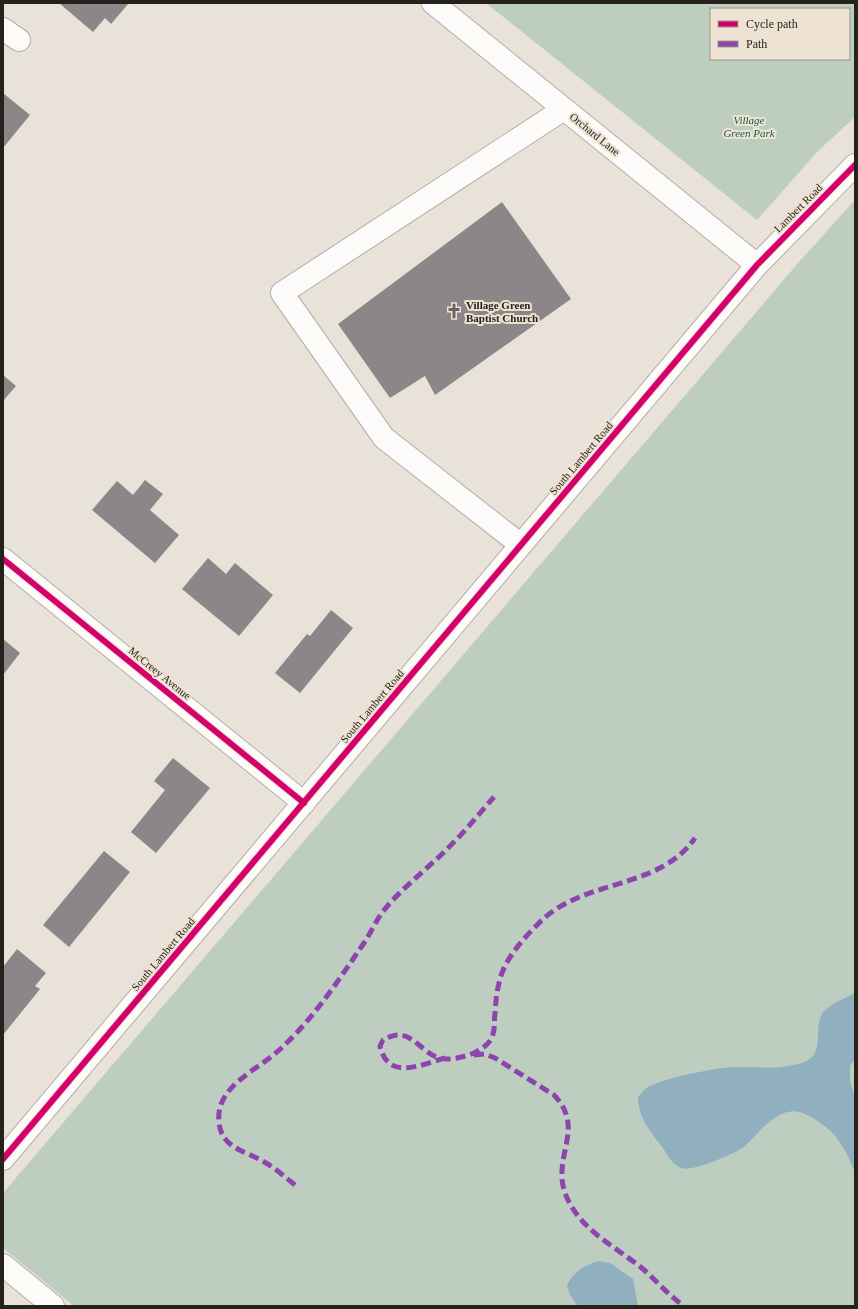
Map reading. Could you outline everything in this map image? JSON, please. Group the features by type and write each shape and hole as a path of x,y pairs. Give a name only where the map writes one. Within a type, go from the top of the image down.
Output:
{"street":[{"name":"Orchard Lane","path":"433,3 757,265"},
{"path":"521,545 384,438 282,293 564,109"},
{"name":"Lambert Road","path":"757,265 855,165"},
{"name":"South Lambert Road","path":"3,1159 757,265"},
{"name":"McCreey Avenue","path":"3,559 304,803"},
{"path":"3,1265 53,1306"}],"green space":[{"name":"Village Green Park","path":"486,3 855,3 855,117 817,152 757,220"},
{"path":"855,200 855,1306 74,1306 3,1248 3,1193 799,262"}],"water":[{"path":"855,993 855,1059 850,1066 850,1080 855,1100 855,1173 841,1144 831,1132 812,1117 796,1111 788,1112 776,1117 745,1146 724,1157 703,1165 694,1168 681,1168 668,1157 646,1124 640,1112 638,1097 645,1089 674,1078 714,1069 731,1067 770,1068 789,1066 807,1061 813,1056 816,1050 818,1044 819,1021 824,1011"},
{"path":"599,1261 610,1263 633,1279 638,1306 578,1306 570,1295 567,1285 580,1270 589,1264"}],"building":[{"path":"59,3 129,3 111,24 105,18 93,32"},
{"path":"3,93 30,115 3,148"},
{"name":"Village Green Baptist Church","path":"502,202 571,299 435,395 425,376 390,398 338,324"},
{"path":"3,375 16,386 3,401"},
{"path":"145,480 163,494 150,510 179,535 155,563 92,510 117,481 133,495"},
{"path":"208,558 226,574 235,563 273,595 239,636 182,589"},
{"path":"331,610 353,628 300,693 275,673 307,634 310,636"},
{"path":"3,639 20,653 3,675"},
{"path":"173,758 210,788 156,853 131,832 165,790 154,781"},
{"path":"104,851 130,872 69,947 43,925"},
{"path":"17,949 46,973 35,986 40,989 3,1035 3,967"}],"marked path":[{"path":"295,1185 270,1165 230,1144 221,1131 219,1122 219,1110 223,1099 230,1089 278,1051 302,1027 334,986 388,905 452,845 494,797"},
{"path":"445,1058 436,1061 426,1064 407,1068 398,1067 390,1064 384,1057 380,1046 383,1040 392,1036 400,1035 413,1040 432,1055 439,1058 443,1059 461,1057 480,1050 488,1043 493,1034 498,989 505,966 520,943 539,923 557,909 577,898 641,876 661,867 679,855 695,838"},
{"path":"474,1055 485,1054 495,1058 554,1095 563,1107 567,1119 568,1131 562,1167 562,1180 565,1193 571,1206 588,1227 643,1269 684,1306"}],"cycle path":[{"path":"3,1159 757,265 855,165"},
{"path":"3,559 304,803"}],"place":[{"name":"Village Green Baptist Church","path":"454,311"}]}
